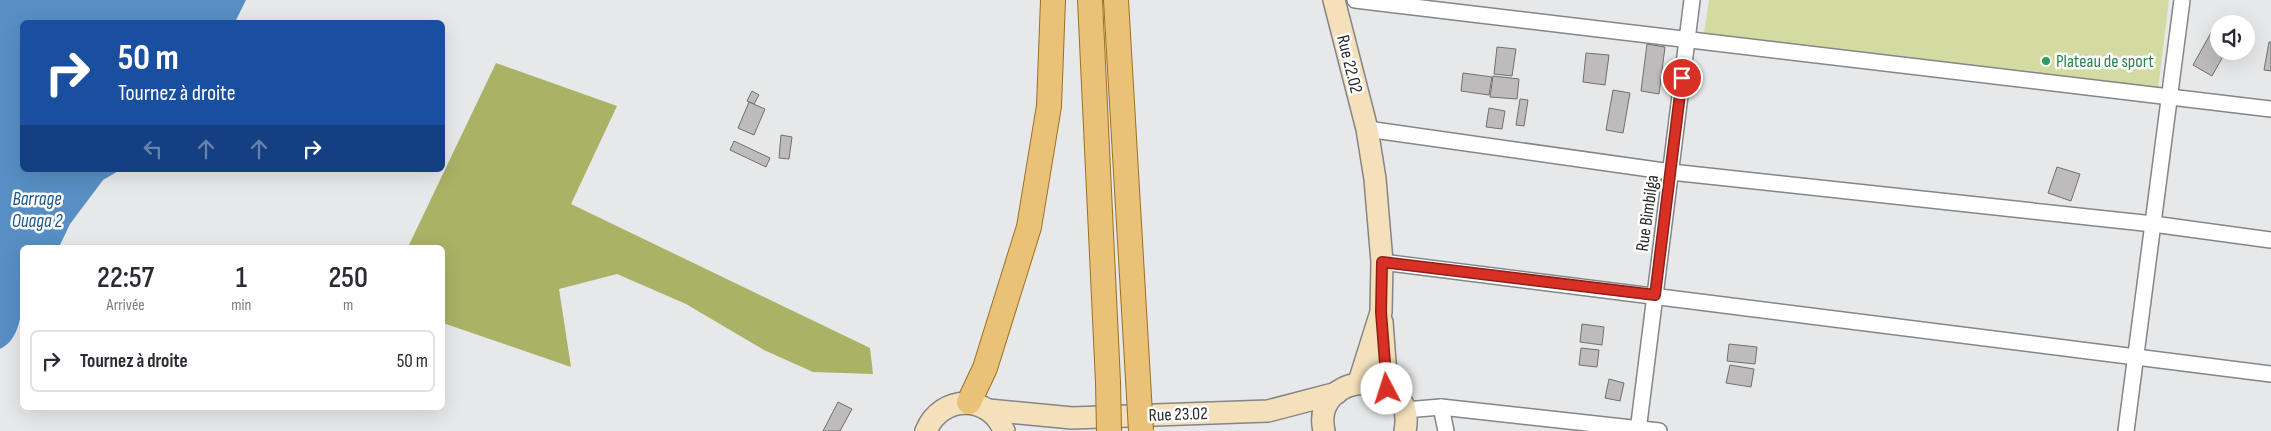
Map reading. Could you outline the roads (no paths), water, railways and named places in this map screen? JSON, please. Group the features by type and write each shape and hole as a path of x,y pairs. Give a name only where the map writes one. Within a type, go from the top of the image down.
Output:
{"main road":[{"path":"978,406 986,368 1029,227 1048,106 1053,0"},
{"path":"1090,0 1109,431"},
{"path":"1116,0 1141,431"}],"street":[{"name":"Rue 22.02","path":"1334,0 1367,129"},
{"path":"1355,0 2271,109"},
{"name":"Rue Bimbilga","path":"1638,430 1692,0"},
{"path":"2126,431 2182,0"},
{"path":"1387,389 1381,312 1382,262 1375,179 1367,129 1671,172 2153,224 2271,240"},
{"path":"1382,262 2271,374"},
{"path":"1381,312 1359,382 1371,382 1387,389 1399,400 1405,421 1441,407 1659,431"},
{"name":"Rue 23.02","path":"926,431 933,418 943,409 955,404 1072,418 1268,411 1337,393 1359,382"},
{"path":"1324,431 1324,414 1329,402 1337,393"},
{"path":"978,406 1001,423 1004,431"},
{"path":"1441,407 1446,431"}],"water":[{"name":"Barrage Ouaga 2","path":"0,0 246,0 236,20 20,20 20,172 117,172 103,180 70,224 60,245 20,245 20,318 16,332 10,342 0,349"}],"place":[{"name":"Plateau de sport","path":"2046,61"}]}
